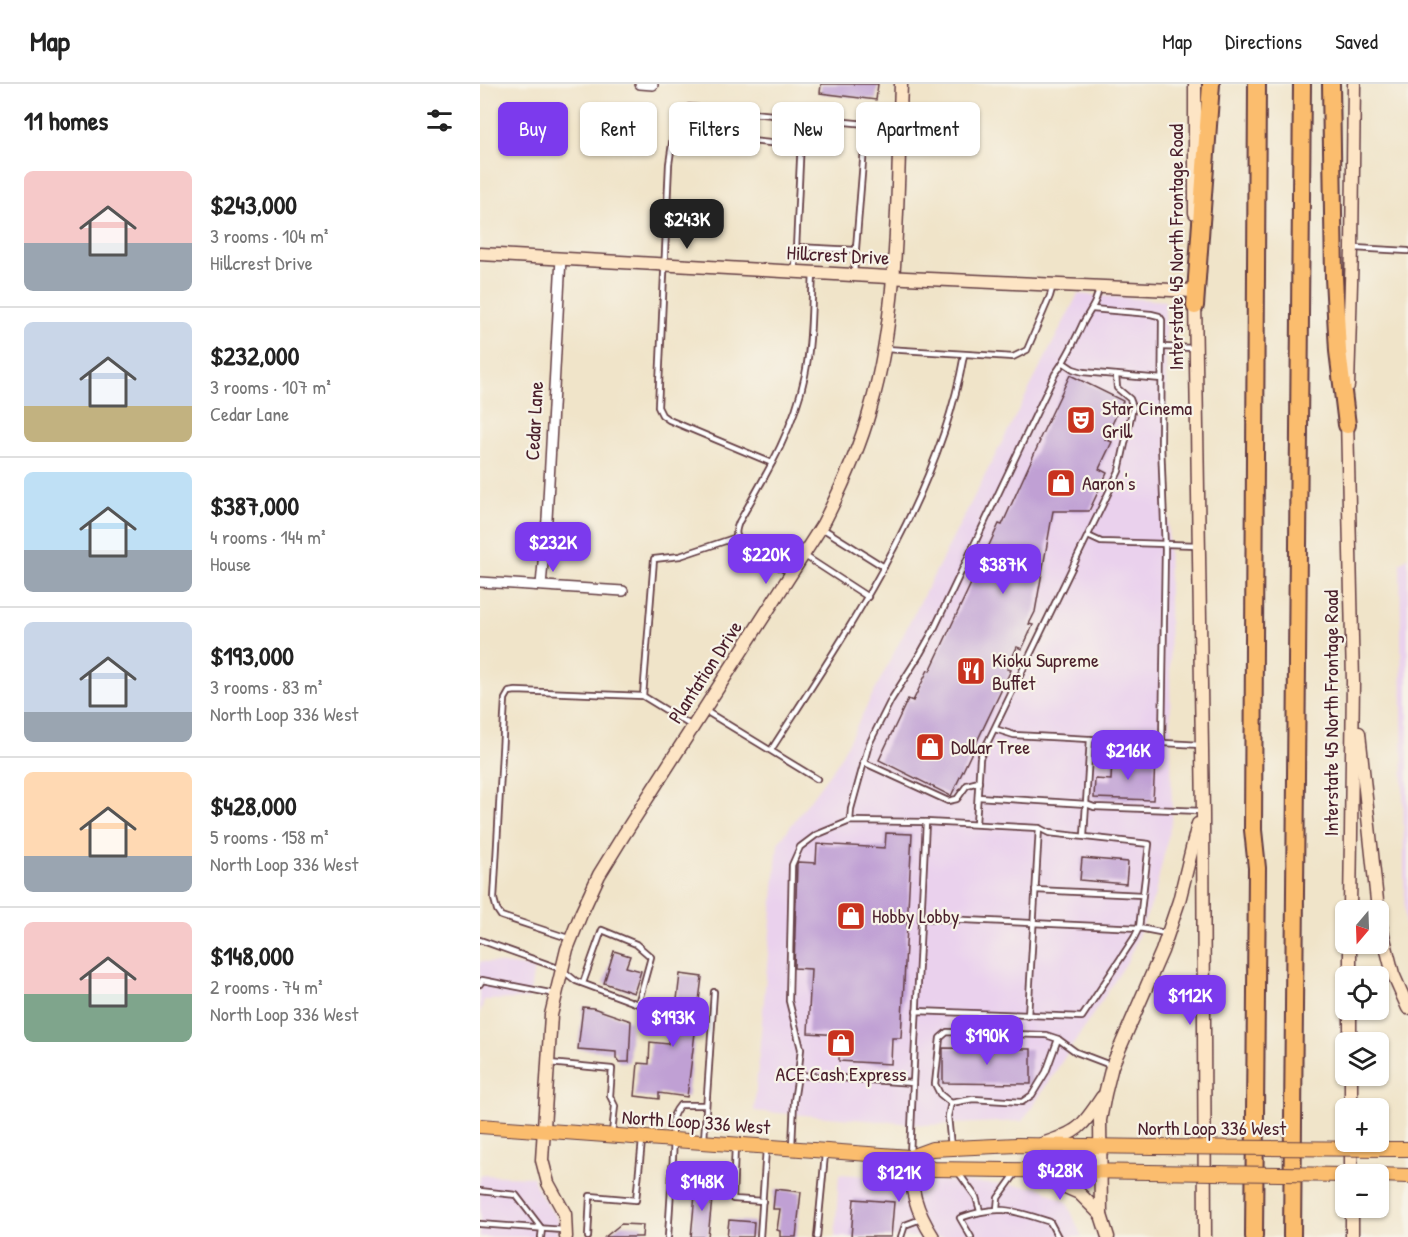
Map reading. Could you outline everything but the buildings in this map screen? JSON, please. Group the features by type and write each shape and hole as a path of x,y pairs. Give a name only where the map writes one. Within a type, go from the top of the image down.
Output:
{"highway":[{"path":"1195,299 1211,84"},
{"path":"1254,1237 1257,868 1253,830 1257,84"},
{"path":"1292,1237 1302,84"},
{"path":"1331,84 1334,278 1338,351 1347,425"}],"main road":[{"name":"Plantation Drive","path":"900,102 901,84"},
{"name":"Interstate 45 North Frontage Road","path":"1196,84 1195,348 1203,813 1205,1237"},
{"name":"Interstate 45 North Frontage Road","path":"1350,900 1353,682 1347,425 1354,84"},
{"name":"Plantation Drive","path":"566,1234 565,1214 548,1183 542,1160 551,1015 561,969 571,939 599,875 821,527 844,482 871,409 884,349 893,278 898,156"},
{"name":"Hillcrest Drive","path":"480,254 893,278 1099,287 1195,299"},
{"path":"1353,682 1377,900"},
{"path":"1108,1237 1101,1215 1100,1120 1104,1094 1112,1065 1168,934 1203,813"},
{"path":"1388,954 1393,974 1408,1008"},
{"path":"1036,1146 1071,1134 1087,1120 1104,1094"},
{"name":"North Loop 336 West","path":"480,1126 910,1157 932,1149 1036,1146 1408,1149"},
{"path":"910,1157 910,1183 914,1199 921,1219 933,1237"},
{"name":"North Loop 336 West","path":"910,1157 932,1169 1335,1175"},
{"path":"1023,1171 1079,1193 1101,1215"},
{"path":"1389,1175 1408,1176"},
{"path":"1352,1218 1352,1237"}],"street":[{"path":"640,84 652,85"},
{"name":"Cedar Lane","path":"542,585 561,258"},
{"path":"480,582 623,591"}],"lane":[{"path":"670,156 658,407 662,415 669,420 772,463"},
{"path":"795,272 801,156"},
{"path":"854,275 863,156"},
{"path":"796,247 855,250"},
{"path":"1352,248 1408,251"},
{"path":"737,537 738,522 772,463 794,414 809,351 813,273"},
{"path":"884,349 1013,357 1027,350 1053,285"},
{"path":"850,821 850,809 869,744 891,700 934,629 1055,374 1064,363 1085,319 1096,302 1099,287"},
{"path":"1092,309 1159,316 1162,320 1161,443 1164,545 1162,742"},
{"path":"1162,347 1195,348"},
{"path":"771,750 868,597 884,567 927,477 945,432 964,355"},
{"path":"1064,363 1083,372 1162,379"},
{"path":"976,824 980,758 1119,471 1132,408 1130,399 1117,388 1116,375"},
{"path":"821,527 884,567"},
{"path":"1088,536 1101,542 1198,545"},
{"path":"737,537 766,559 791,573"},
{"path":"643,696 654,559 680,556 737,537"},
{"path":"803,555 868,597"},
{"path":"571,939 501,916 497,910 494,898 505,699 509,692 643,696 693,727"},
{"path":"704,710 817,779"},
{"path":"995,729 1014,735 1202,745"},
{"path":"1084,836 1090,739"},
{"path":"863,762 948,801 957,799 967,785 979,782"},
{"path":"978,797 1203,813"},
{"path":"792,1148 794,1101 801,1049 789,1001 792,865 800,847 816,835 850,821 1040,828 1049,833 1149,844 1139,928 1082,1017 916,1011"},
{"path":"910,1157 926,822"},
{"path":"1028,1016 1032,922 1040,828"},
{"path":"1035,890 1143,895"},
{"path":"921,918 1139,928 1168,934"},
{"path":"480,940 561,969 576,981 638,1004 651,957 636,944 602,930 583,983"},
{"path":"480,984 482,980 555,994"},
{"path":"703,1142 714,992"},
{"path":"1058,1039 1046,1072 1032,1095 1022,1102 973,1099 951,1103 940,1094 935,1084 940,1038 947,1032 1046,1035 1058,1039 1076,1052 1112,1065"},
{"path":"547,1063 612,1069 610,1096 615,1106 611,1136"},
{"path":"798,1075 912,1083"},
{"path":"951,1103 948,1116 951,1149"},
{"path":"668,1237 674,1140 672,1115 680,1105 706,1105"},
{"path":"588,1237 590,1196 636,1200 643,1138"},
{"path":"735,1144 733,1199 763,1201"},
{"path":"760,1237 766,1147"},
{"path":"817,1237 825,1151"},
{"path":"957,1169 976,1197 980,1211"},
{"path":"997,1209 998,1198 1023,1171"},
{"path":"480,1191 516,1195 542,1228 541,1237"},
{"path":"971,1237 960,1218 980,1211 997,1209 1011,1210 1050,1222 1058,1237"},
{"path":"901,1237 905,1225 921,1219"},
{"path":"480,1224 542,1228 566,1234"}],"shaded area":[{"path":"1078,294 1165,301 1172,819 1154,898 1127,962 1023,1121 927,1125 754,1111 778,843 838,762"},
{"path":"1408,556 1408,941 1405,937 1400,564"},
{"path":"480,961 534,968 529,999 484,1000 480,1014"},
{"path":"839,1174 1038,1187 1067,1202 1082,1237 835,1237"},
{"path":"480,1175 533,1177 537,1189 559,1222 556,1237 480,1237"}],"place":[{"name":"Star Cinema Grill","path":"1081,420"},
{"name":"Aaron's","path":"1061,483"},
{"name":"Kioku Supreme Buffet","path":"971,671"},
{"name":"Dollar Tree","path":"930,747"},
{"name":"Hobby Lobby","path":"851,916"},
{"name":"ACE Cash Express","path":"841,1043"}]}
